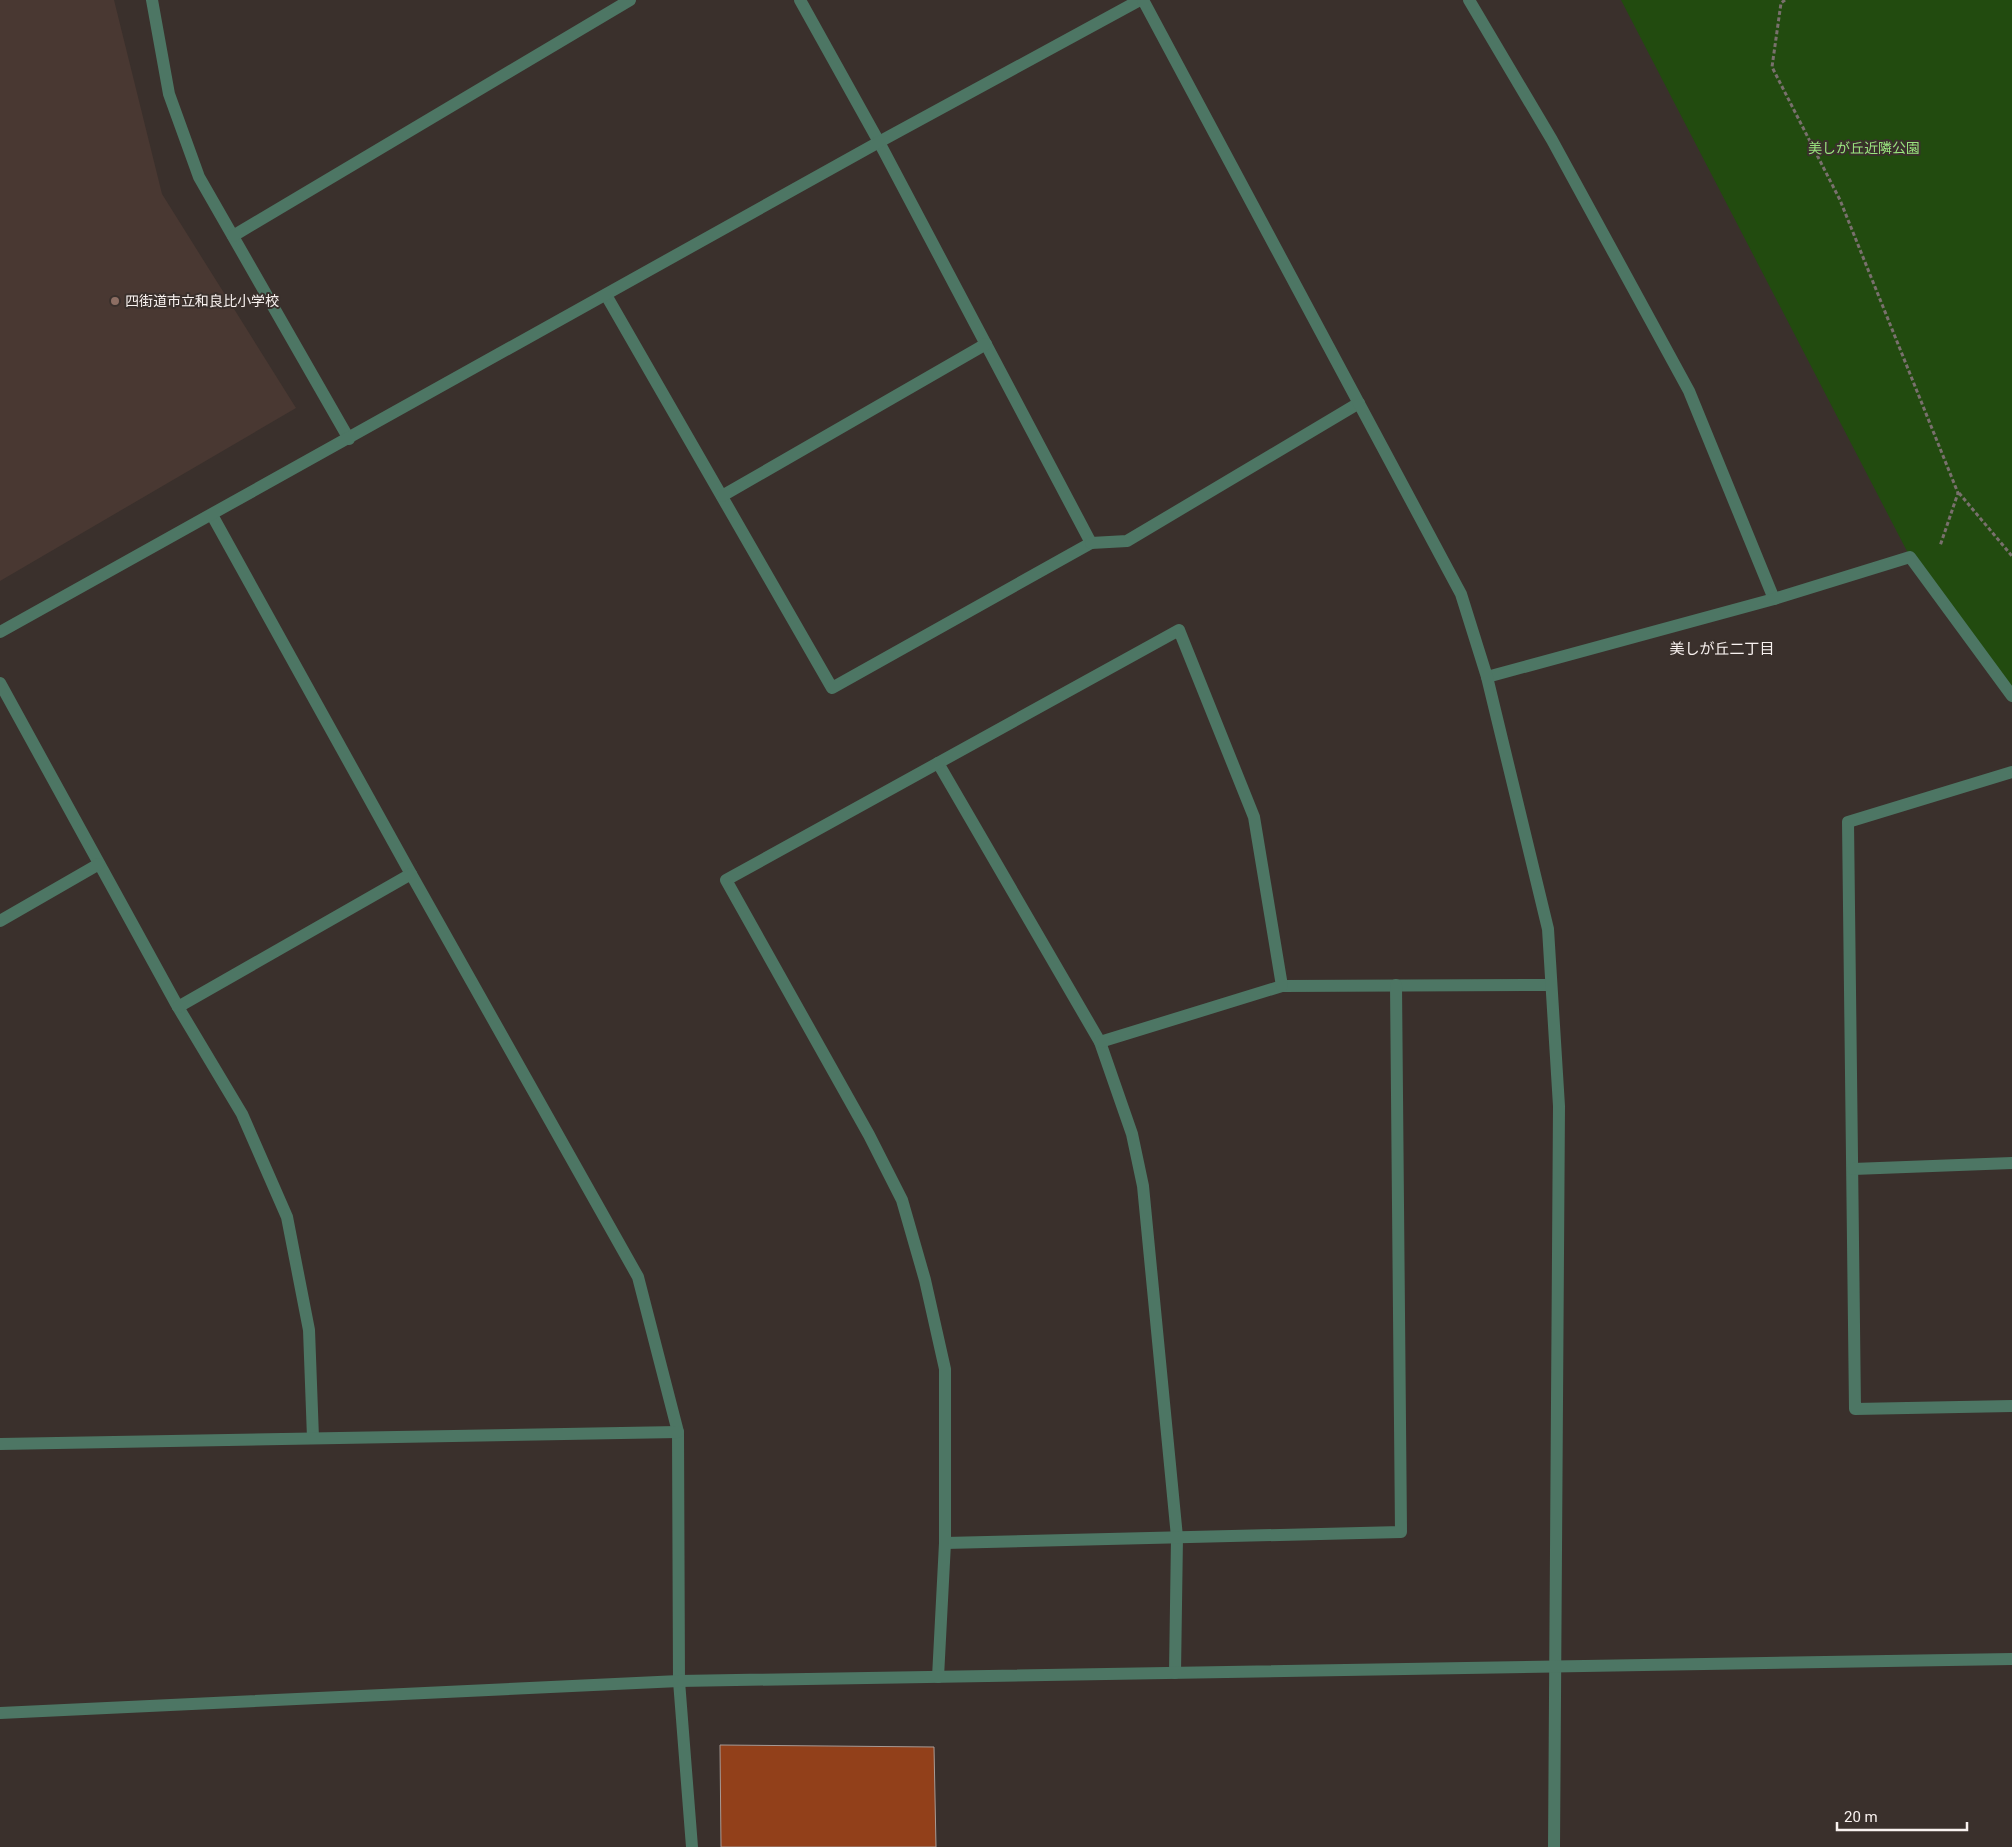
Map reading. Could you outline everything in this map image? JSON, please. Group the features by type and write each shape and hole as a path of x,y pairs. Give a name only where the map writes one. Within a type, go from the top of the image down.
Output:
{"street":[{"path":"152,0 170,94 199,177 349,439"},
{"path":"233,236 630,0"},
{"path":"800,0 879,142 1091,543"},
{"path":"0,632 879,142 1142,0 1461,594 1487,677 1548,930 1559,1106 1554,1847"},
{"path":"1469,0 1552,140 1689,391 1774,599"},
{"path":"606,295 832,688 1091,543 1127,541 1359,403"},
{"path":"722,496 986,344"},
{"path":"212,515 638,1277 678,1432 679,1681 692,1847"},
{"path":"1487,677 1774,599 1910,557 2012,696"},
{"path":"938,1677 945,1543 945,1369 925,1280 902,1200 859,1118 726,880 1179,630 1254,816 1282,986"},
{"path":"0,683 178,1007 242,1114 287,1218 309,1330 313,1438"},
{"path":"938,763 1100,1042 1132,1134 1143,1186 1177,1537 1175,1673"},
{"path":"2012,772 1848,822 1855,1409 2012,1406"},
{"path":"0,921 99,864"},
{"path":"178,1007 411,874"},
{"path":"945,1543 1401,1532 1396,985"},
{"path":"1100,1042 1282,986 1551,985"},
{"path":"1853,1169 2012,1163"},
{"path":"0,1444 678,1432"},
{"path":"0,1713 679,1681 2012,1658"}],"path":[{"path":"1785,0 1781,3 1772,67 1840,200 1958,493 2012,556"},
{"path":"1928,582 1958,493"}],"shaded area":[{"name":"四街道市立和良比小学校","path":"0,0 114,0 162,194 296,408 0,581"}],"green space":[{"name":"美しが丘近隣公園","path":"1621,0 2012,0 2012,696 1910,557"}],"building":[{"path":"720,1745 934,1747 936,1847 721,1847"}],"place":[{"name":"四街道市立和良比小学校","path":"115,301"}],"district":[{"name":"美しが丘二丁目","path":"1722,649"}]}
